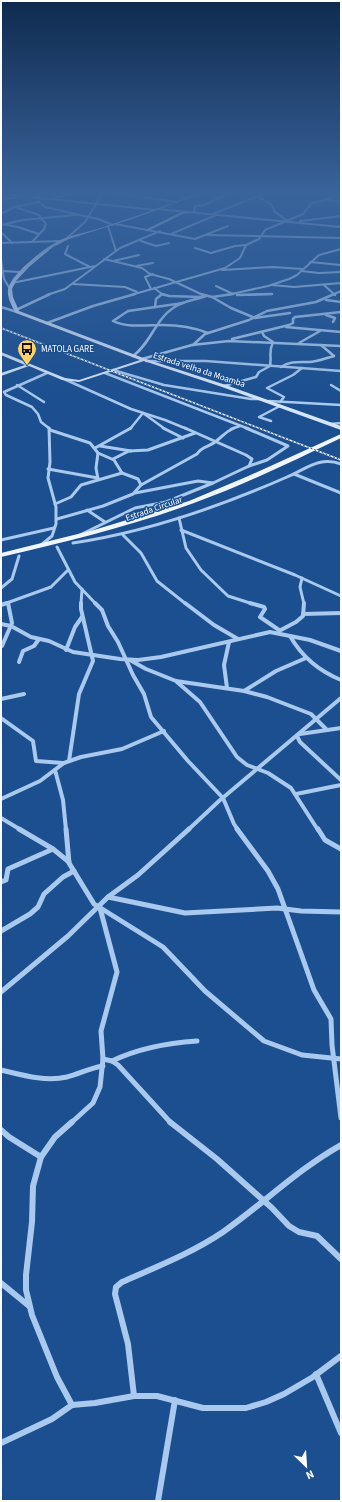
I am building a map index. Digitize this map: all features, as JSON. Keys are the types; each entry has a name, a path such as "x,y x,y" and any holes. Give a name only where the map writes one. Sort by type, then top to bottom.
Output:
{"main road":[{"path":"323,447 341,436"},
{"path":"323,447 341,441"},
{"name":"Estrada Circular","path":"1,560 139,524 208,500 323,447"},
{"name":"Estrada Circular","path":"1,556 58,544"}],"street":[{"path":"10,289 12,283 20,272 34,261"},
{"path":"79,261 92,268"},
{"path":"17,311 73,284 102,261"},
{"path":"113,261 143,269 176,282 212,297 231,308 255,318"},
{"path":"47,322 137,292 218,270 236,261"},
{"path":"212,297 234,294 294,276 310,262 341,264"},
{"path":"134,267 153,263"},
{"path":"218,270 283,266 321,273 341,272"},
{"path":"12,283 92,268"},
{"path":"17,311 10,289 3,283 1,271 20,272"},
{"path":"153,274 145,277 152,289 157,292 169,296 203,298"},
{"path":"268,285 294,287 341,283"},
{"path":"73,284 125,287 137,292"},
{"path":"324,285 335,295"},
{"path":"216,286 239,295 272,294"},
{"path":"143,291 157,292"},
{"path":"255,318 270,310 324,300 341,291"},
{"path":"155,307 156,299 162,294"},
{"path":"207,296 183,303 128,311 113,321 119,323 156,326 188,327 208,333"},
{"path":"324,300 341,302"},
{"path":"133,356 141,350 153,334 156,326 170,309 183,303"},
{"path":"1,307 47,322 142,360 206,361 341,371"},
{"path":"142,360 192,345 225,341 281,327 292,323 294,318 341,312"},
{"path":"192,345 203,335 208,333 255,318 290,313"},
{"path":"324,314 334,318 333,322"},
{"path":"281,327 341,332"},
{"path":"299,343 304,338 321,331"},
{"path":"262,332 264,336 273,342"},
{"path":"225,341 341,346"},
{"path":"224,386 256,377 259,372 266,370 270,366 271,360 269,351 273,342"},
{"path":"282,367 285,364 302,361 309,362 334,356 321,345"},
{"name":"Estrada velha da Moamba","path":"1,353 48,373 72,381 84,381 142,360 266,401 280,404 341,428"},
{"path":"1,375 28,365"},
{"path":"271,421 259,417 280,404 284,397 267,388 293,375 302,368"},
{"path":"113,370 138,379 155,383 251,400 260,399"},
{"path":"48,373 17,385 5,391 4,394 32,407 38,414 41,422 50,430 90,443 98,453 113,459 122,473"},
{"path":"74,540 105,522 135,508 166,502 213,483 249,466 263,462 288,446 105,373"},
{"path":"64,379 131,409 165,420 263,462"},
{"path":"17,385 44,402"},
{"path":"331,385 341,391"},
{"path":"280,404 341,405"},
{"path":"330,406 341,408"},
{"path":"143,413 160,427 182,438"},
{"path":"94,448 130,430 143,413"},
{"path":"330,424 341,423"},
{"path":"135,493 141,485 199,453 202,448 215,442 225,432 241,426"},
{"path":"39,547 52,536 56,519 55,504 48,478 50,430"},
{"path":"100,445 132,451 146,450 195,433"},
{"path":"113,459 132,451"},
{"path":"98,453 96,468 98,478"},
{"path":"249,466 252,460 250,457"},
{"path":"74,540 96,540 143,530 179,518 294,474 325,460 332,460 341,464"},
{"path":"48,469 98,478"},
{"path":"55,504 71,497 81,485 98,478 122,473 138,479 141,485"},
{"path":"294,474 341,493"},
{"path":"56,519 88,510 135,493 198,481 213,483"},
{"path":"88,510 105,522"},
{"path":"179,518 186,548 191,556 213,582 231,598 264,607 265,609 260,614 260,617 278,631 341,651"},
{"path":"1,540 54,528"},
{"path":"181,530 260,560 341,596"},
{"path":"123,535 141,553 157,581 214,625 238,639"},
{"path":"52,536 58,544 74,582 102,610 108,626 128,660 133,674 144,694 149,713 188,761 223,798 239,831 268,871 286,909 314,990 331,1019 333,1057 341,1118"},
{"path":"1,588 12,578 19,556"},
{"path":"1,605 51,587 68,570"},
{"path":"1,624 11,626 25,634 39,639 49,641 66,650 93,656 128,660 161,657 229,642 263,632 278,631 296,622 302,618 303,614 304,602 300,587 302,578"},
{"path":"69,760 80,694 92,664 93,656 80,609 82,589"},
{"path":"2,646 11,626 12,618 8,602"},
{"path":"303,614 341,613"},
{"path":"66,650 75,627 82,617"},
{"path":"290,636 306,658 322,671 341,680"},
{"path":"19,662 23,651 34,646 39,639"},
{"path":"227,688 224,665 229,642"},
{"path":"244,691 276,671 306,658"},
{"path":"128,660 177,682 227,688 267,697 300,709 317,718 321,725 327,730"},
{"path":"177,682 200,702 237,757 247,765 288,785 296,794 325,840 340,848"},
{"path":"1,699 24,694"},
{"path":"1,992 63,941 99,908 108,897 138,875 223,798 258,770 341,698"},
{"path":"1,718 33,741 36,761 63,763"},
{"path":"298,735 341,728"},
{"path":"1,799 30,786 69,760 122,749 164,731"},
{"path":"298,735 300,742 341,780"},
{"path":"291,742 300,742"},
{"path":"55,770 63,800 69,863"},
{"path":"296,794 341,785"},
{"path":"1,818 53,849 69,863 88,896 99,908 163,947 205,991 264,1041 302,1055 341,1059"},
{"path":"1,882 6,880 8,869 53,849"},
{"path":"1,931 30,914 38,907 44,894 63,877 74,871"},
{"path":"108,897 185,913 277,908 301,911 341,912"},
{"path":"72,1405 51,1365 29,1306 26,1292 26,1275 32,1222 33,1186 41,1157 55,1137 93,1103 100,1087 103,1066 101,1031 116,972 99,908"},
{"path":"112,1061 122,1056 176,1042 197,1041"},
{"path":"103,1058 112,1061 174,1126 217,1159 263,1200 288,1226 299,1232 317,1236 341,1259"},
{"path":"1,1070 28,1077 57,1078 68,1076 90,1068 103,1066"},
{"path":"1,1130 9,1138 26,1146 41,1157"},
{"path":"134,1396 128,1344 116,1299 116,1287 122,1282 206,1243 246,1215 318,1157 341,1145"},
{"path":"1,1282 29,1306"},
{"path":"17,1297 26,1292"},
{"path":"1,1443 52,1419 72,1405 95,1403 134,1396 157,1396 203,1408 246,1408 266,1402 284,1394 341,1356"},
{"path":"316,1374 341,1433"},
{"path":"158,1501 175,1400"}],"railway":[{"path":"1,328 341,460"}],"place":[{"name":"MATOLA GARE","path":"27,366"}]}
